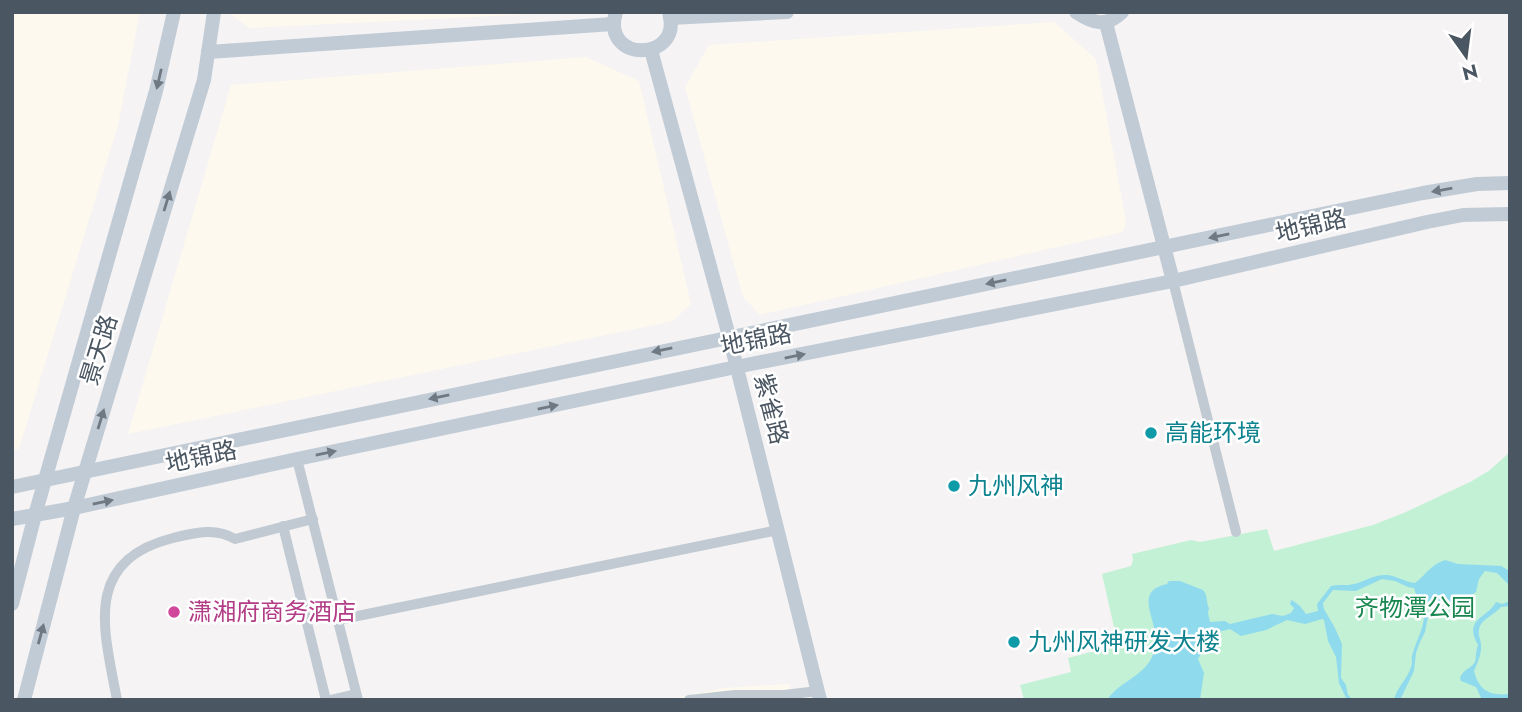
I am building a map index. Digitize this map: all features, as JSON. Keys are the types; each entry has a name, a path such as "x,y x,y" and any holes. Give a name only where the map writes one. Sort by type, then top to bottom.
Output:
{"street":[{"name":"景天路","path":"12,604 156,91 174,12"},
{"name":"景天路","path":"24,700 74,508 204,80 214,12"},
{"path":"208,52 615,18 615,32 626,46 634,50 651,50 667,37 670,15 787,12"},
{"path":"1076,12 1090,22 1106,23 1122,12"},
{"path":"1106,23 1236,532"},
{"name":"紫雀路","path":"651,50 729,336 819,696"},
{"name":"地锦路","path":"12,487 1423,193 1477,184 1510,183"},
{"name":"地锦路","path":"12,519 736,367 1173,281 1427,222 1463,215 1510,214"},
{"path":"283,526 328,700 357,697 297,459"},
{"path":"117,700 104,635 103,614 107,591 115,574 127,560 156,542 184,535 211,531 227,534 235,539 313,519"},
{"path":"338,620 778,530"},
{"path":"689,700 704,697 819,696"}],"shaded area":[{"path":"12,12 140,12 118,125 19,449 12,450"},
{"path":"231,12 574,12 249,28"},
{"path":"1054,22 1096,59 1126,222 1123,232 760,315 743,297 685,87 709,45"},
{"path":"586,57 639,81 691,304 673,321 128,434 231,85"},
{"path":"789,684 794,700 665,700 724,688"}],"green space":[{"name":"齐物潭公园","path":"1510,452 1510,700 1024,700 1020,685 1071,672 1068,658 1118,645 1102,574 1131,566 1132,554 1191,540 1200,542 1267,529 1274,551 1373,525 1472,481 1490,470"}],"water":[{"path":"1445,560 1458,564 1501,566 1510,571 1510,586 1497,573 1485,571 1479,579 1476,592 1468,598 1455,602 1426,604 1428,617 1425,632 1416,653 1414,671 1400,700 1394,700 1411,667 1424,614 1414,588 1382,579 1356,591 1333,590 1323,603 1342,644 1341,678 1353,700 1347,700 1339,683 1336,657 1322,619 1305,624 1287,620 1266,630 1241,636 1230,629 1210,634 1198,659 1204,673 1200,700 1107,700 1141,671 1152,657 1156,638 1149,609 1150,594 1169,581 1180,581 1203,590 1210,622 1225,621 1230,624 1272,614 1283,616 1291,613 1294,608 1290,604 1292,600 1306,614 1318,611 1317,604 1331,586 1354,584 1382,575 1415,583"},
{"path":"1510,601 1510,606 1501,607 1480,626 1481,651 1474,671 1482,688 1491,693 1510,694 1510,700 1482,700 1476,687 1461,681 1460,678 1475,662 1478,645 1473,629 1496,602 1502,604"}],"place":[{"name":"高能环境","path":"1151,433"},
{"name":"九州风神","path":"954,486"},
{"name":"潇湘府商务酒店","path":"174,612"},
{"name":"九州风神研发大楼","path":"1014,642"}]}
